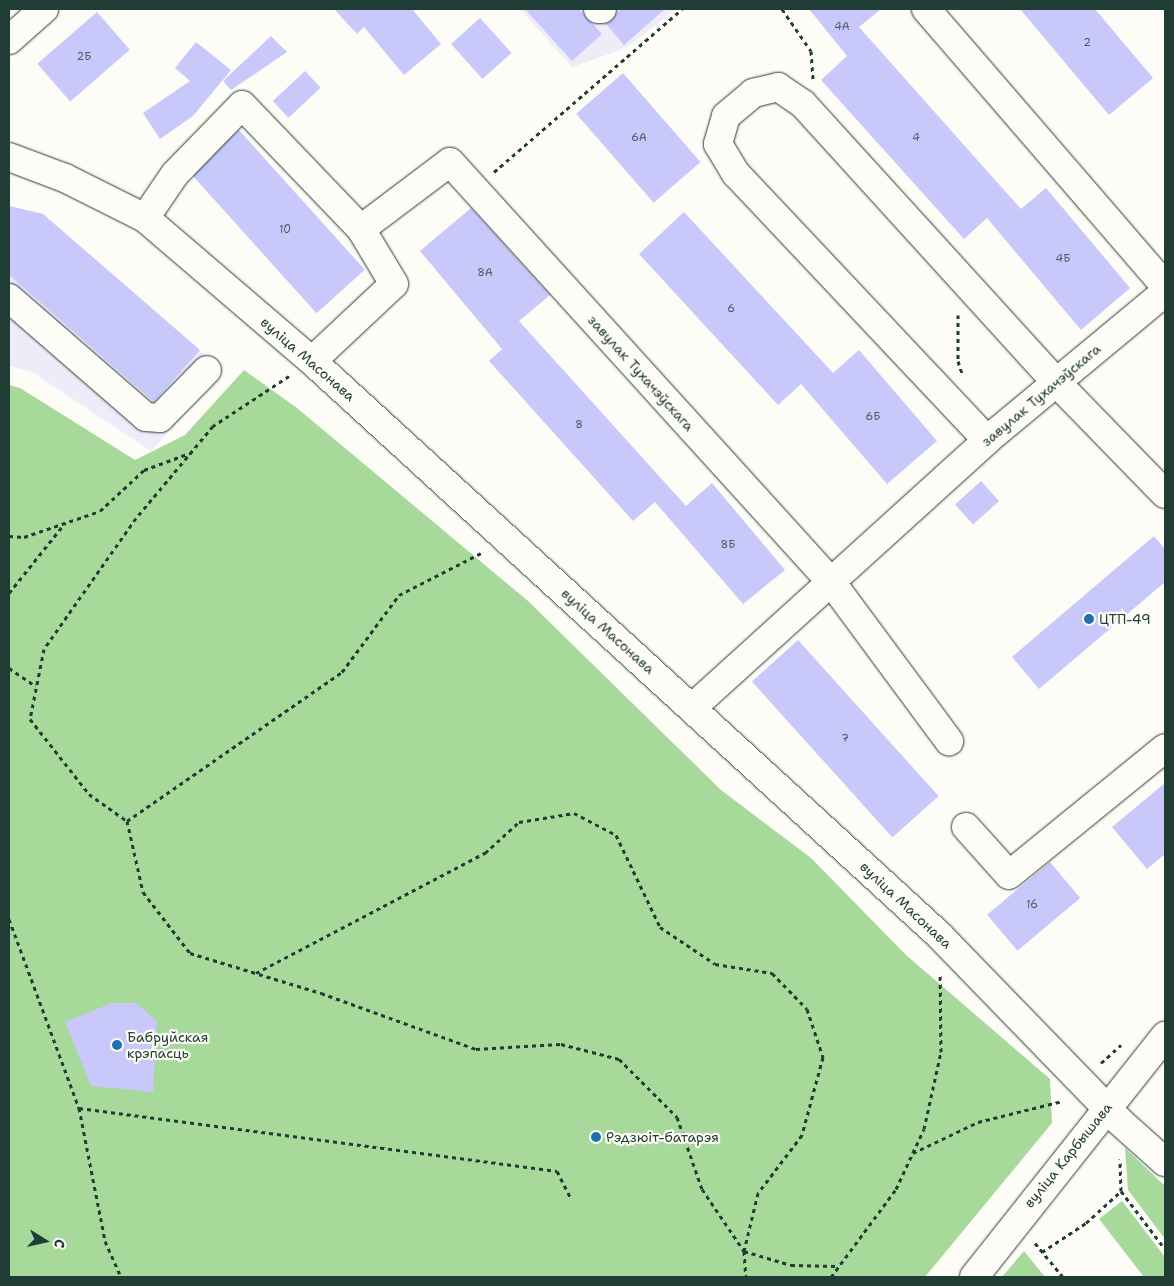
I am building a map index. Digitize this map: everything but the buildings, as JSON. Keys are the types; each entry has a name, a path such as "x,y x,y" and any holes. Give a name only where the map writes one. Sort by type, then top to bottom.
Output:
{"street":[{"path":"9,40 44,9"},
{"path":"926,9 1165,286"},
{"path":"987,440 736,174 718,144 726,116 754,92 778,87 803,104 1056,382 1161,483"},
{"path":"145,218 175,174 242,105 361,229 394,284 312,361"},
{"name":"вуліца Масонава","path":"9,156 65,178 145,218 312,361 939,935 1113,1112 1165,1162"},
{"name":"завулак Тухачэўскага","path":"361,229 450,162 832,583"},
{"name":"завулак Тухачэўскага","path":"693,708 987,440 1165,292"},
{"path":"9,298 146,417 160,418 207,370"},
{"path":"832,583 949,741"},
{"path":"966,827 1009,875 1165,748"},
{"name":"вуліца Карбышава","path":"974,1277 1113,1112 1165,1036"}],"path":[{"path":"474,189 682,9"},
{"path":"312,361 213,426 136,518 44,649 30,718 89,794 127,821 144,892 190,953 256,973 476,1049 561,1044 619,1059 677,1117 702,1189 744,1251 792,1266 837,1266"},
{"path":"9,536 24,537 100,511 144,470 190,453"},
{"path":"9,593 66,522"},
{"path":"127,821 342,672 399,595 508,539"},
{"path":"9,668 36,686"},
{"path":"256,973 485,854 519,822 574,813 616,835 660,927 715,964 772,973 807,1009 823,1057 802,1135 758,1193 744,1251 746,1277"},
{"path":"9,919 79,1108 105,1241 121,1277"},
{"path":"831,1277 837,1266 896,1189 924,1129 941,1052 939,935"},
{"path":"913,1152 978,1122 1065,1100"},
{"path":"79,1108 557,1171 570,1197"},
{"path":"1113,1112 1120,1191 1165,1249"},
{"path":"1042,1252 1086,1223 1120,1191"},
{"path":"1031,1238 1063,1277"}],"shaded area":[{"path":"520,9 676,9 626,48 572,67"},
{"path":"9,206 43,214 222,371 151,451 32,372 9,366"}],"green space":[{"path":"244,370 297,408 528,601 721,790 811,858 906,955 1050,1079 1052,1123 925,1277 9,1277 9,385 20,388 135,460 185,435"},
{"path":"1125,1148 1165,1186 1165,1239 1128,1190"},
{"path":"1122,1201 1165,1257 1165,1277 1144,1277 1099,1219"},
{"path":"1024,1251 1045,1277 1002,1277"}],"place":[{"name":"ЦТП-49","path":"1089,619"},
{"name":"Бабруйская крэпасць","path":"117,1045"},
{"name":"Рэдзюіт-батарэя","path":"596,1137"}]}
